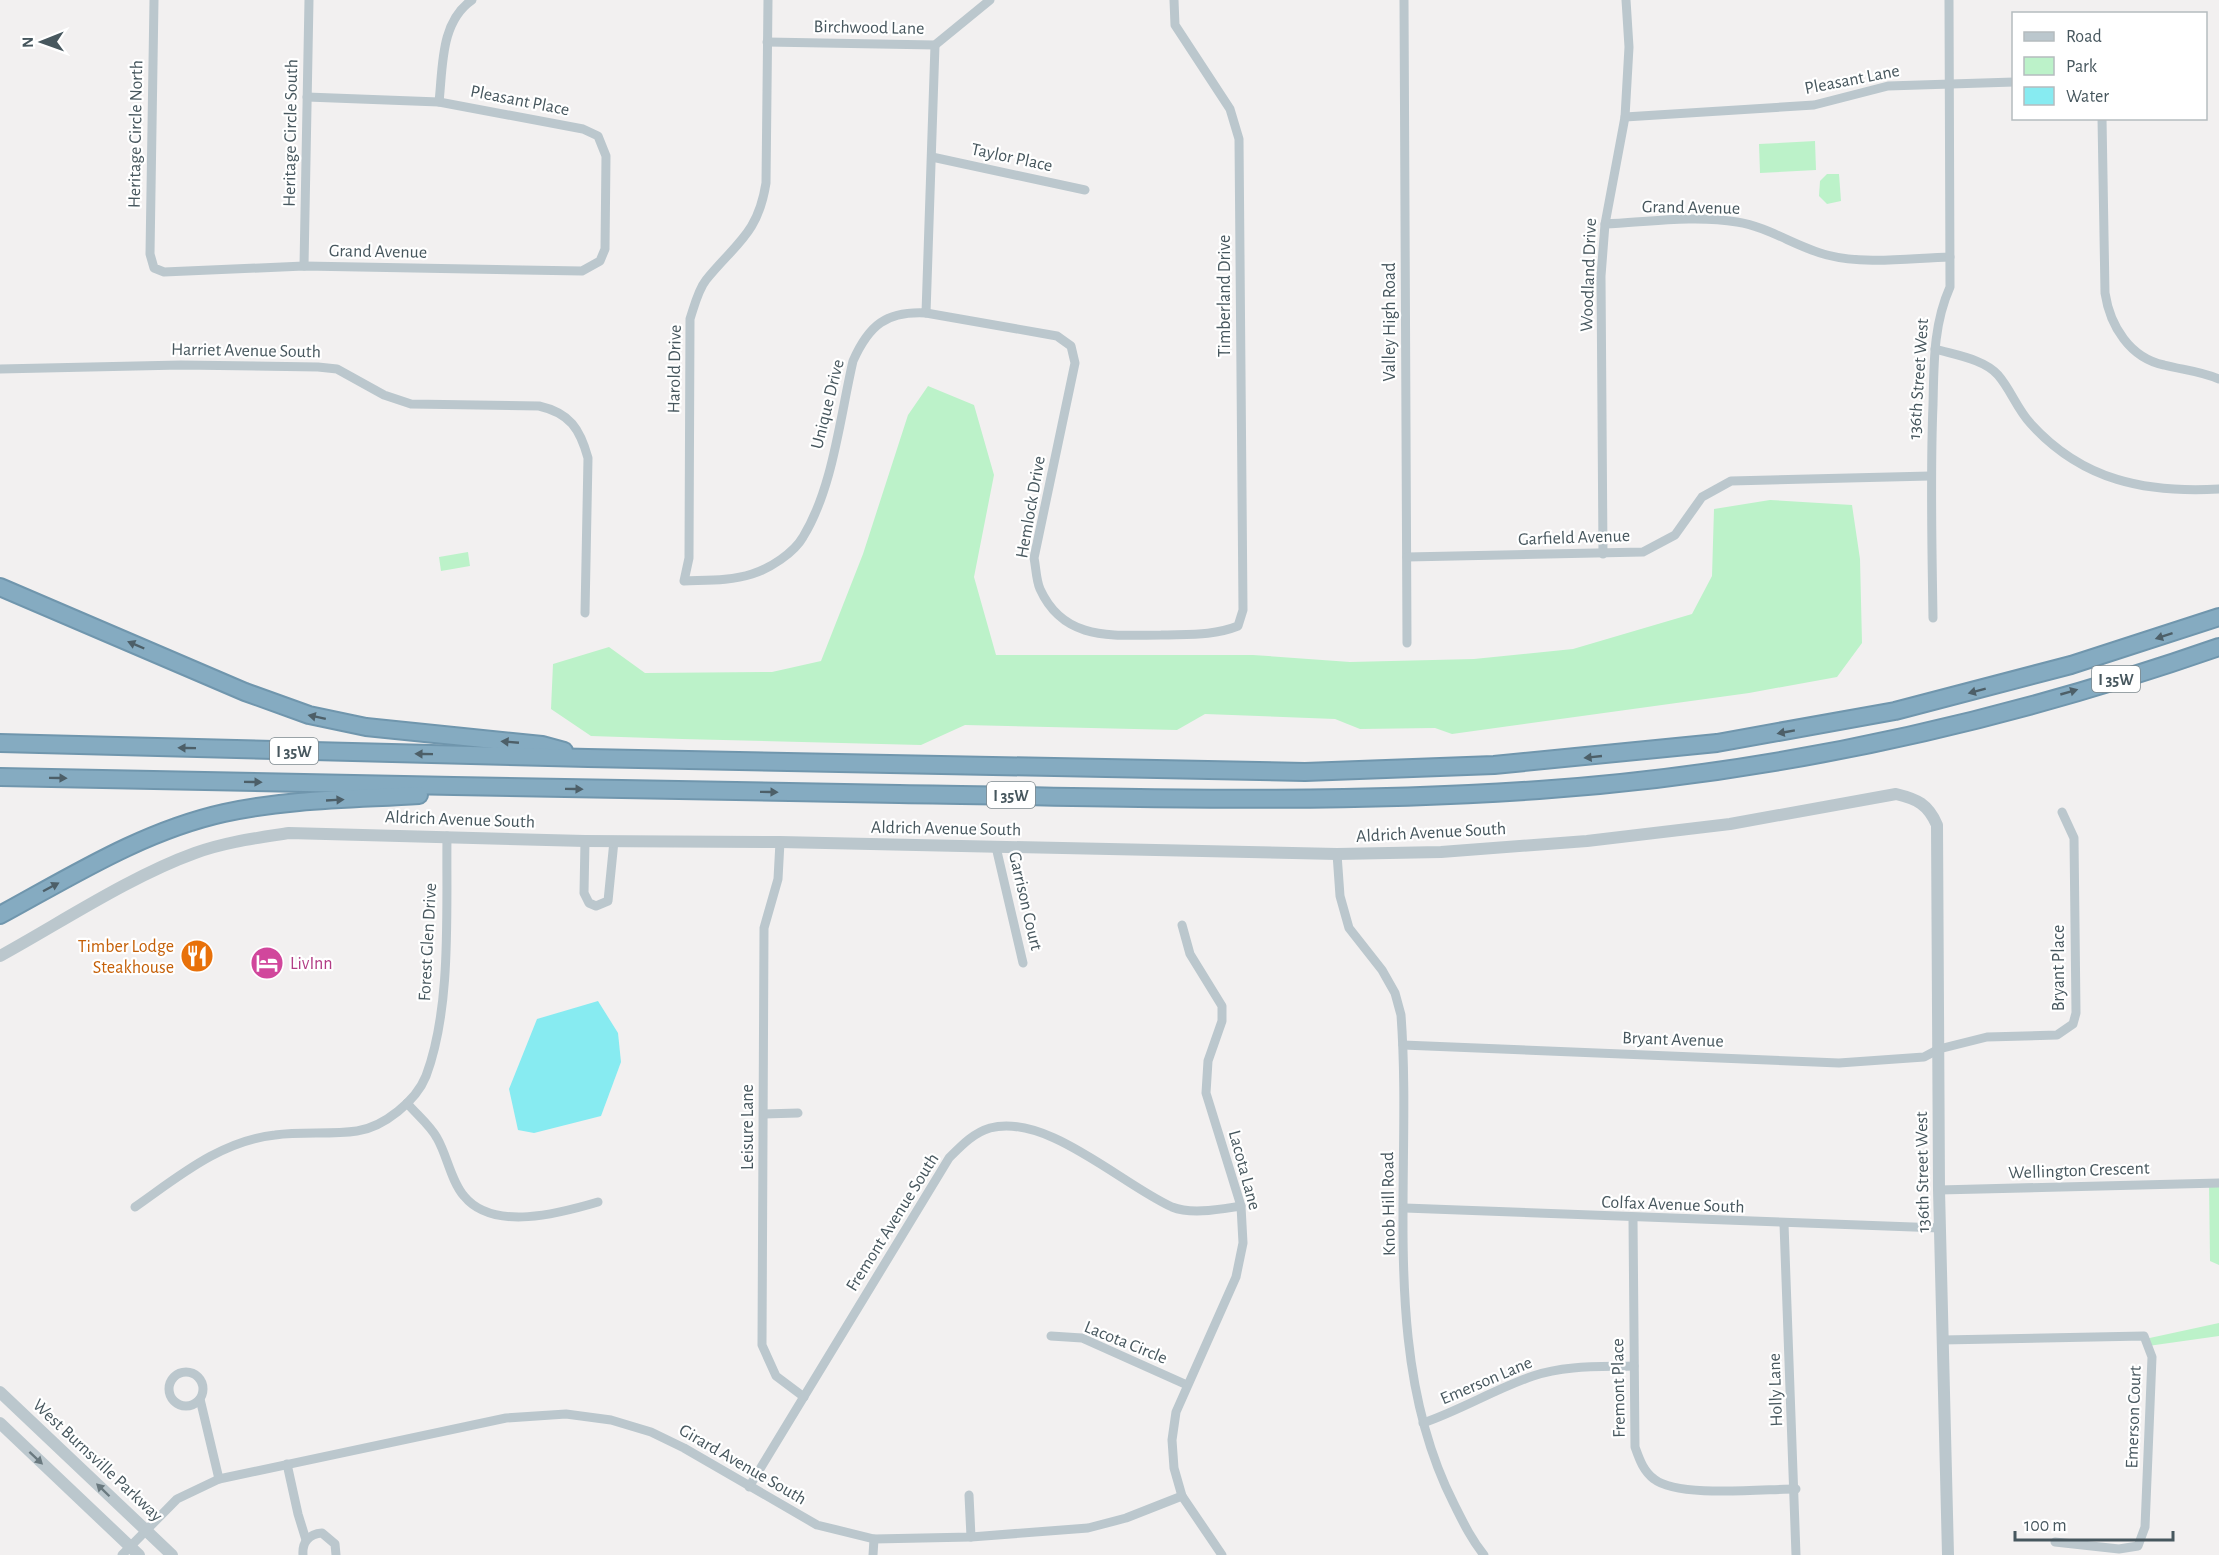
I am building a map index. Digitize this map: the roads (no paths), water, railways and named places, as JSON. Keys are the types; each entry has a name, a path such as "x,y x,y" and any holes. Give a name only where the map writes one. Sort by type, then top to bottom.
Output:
{"highway":[{"path":"0,587 245,692 309,716 366,727 542,745 588,758"},
{"name":"I 35W","path":"0,743 588,758 1305,772 1532,763 1717,743 1895,711 2071,665 2219,617"},
{"name":"I 35W","path":"0,777 1328,800 1574,788 1717,771 1892,739 1990,716 2219,647"},
{"path":"0,915 129,845 168,829 224,813 299,802 548,788"}],"street":[{"name":"Heritage Circle North","path":"154,0 150,254 154,268"},
{"name":"Heritage Circle South","path":"304,267 309,0"},
{"path":"439,102 446,36 462,7 472,0"},
{"name":"Harold Drive","path":"684,581 689,558 690,319 704,282 746,238 763,206 766,183 768,0"},
{"name":"Birchwood Lane","path":"767,42 935,45 990,0"},
{"name":"Timberland Drive","path":"1174,0 1175,25 1230,109 1239,139 1243,610"},
{"name":"Valley High Road","path":"1404,0 1407,643"},
{"name":"Woodland Drive","path":"1603,554 1601,276 1605,224 1625,117 1629,47 1626,0"},
{"name":"136th Street West","path":"1933,618 1930,476 1935,349 1939,318 1950,287 1949,0"},
{"path":"926,313 935,45"},
{"name":"Pleasant Lane","path":"1625,117 1814,105 1888,86 1949,82 2012,82"},
{"name":"Pleasant Place","path":"307,97 439,102 584,129 598,136 606,156 605,249 600,261"},
{"path":"2102,120 2105,293 2111,319 2125,341 2144,357 2163,365 2199,370 2219,379"},
{"name":"Taylor Place","path":"932,156 1085,190"},
{"name":"Grand Avenue","path":"1605,224 1722,220 1755,226 1797,246 1837,257 1854,259 1950,257"},
{"name":"Grand Avenue","path":"154,268 164,272 304,267 582,271 600,261"},
{"name":"Hemlock Drive","path":"926,313 1057,336 1071,346 1075,363 1034,558 1040,589 1057,614 1077,628 1099,636 1219,634 1238,626 1243,610"},
{"name":"Unique Drive","path":"684,581 725,580 753,574 780,560 802,539 821,501 853,361 861,343 871,330 895,314 926,313"},
{"path":"1935,349 1990,367 1999,375 2015,405 2031,424 2054,446 2089,468 2144,487 2178,491 2219,489"},
{"name":"Harriet Avenue South","path":"0,369 318,366 337,369 384,395 411,404 539,406 555,410 581,434 588,458 585,614"},
{"name":"Garfield Avenue","path":"1407,557 1643,552 1675,534 1702,497 1731,481 1930,476"},
{"name":"Aldrich Avenue South","path":"0,956 150,873 194,854 241,840 289,833 585,841 780,842 1337,854 1441,852 1587,841 1730,824 1896,794 1915,798"},
{"name":"136th Street West","path":"1915,798 1930,809 1937,825 1939,1190 1948,1555"},
{"name":"Bryant Place","path":"1939,1049 1987,1037 2057,1035 2073,1024 2076,1013 2074,838 2062,812"},
{"name":"Forest Glen Drive","path":"135,1207 202,1160 231,1146 274,1135 359,1131 384,1120 407,1103 425,1078 436,1037 444,980 447,836"},
{"path":"585,841 584,892 589,903 596,906 608,901 611,892 614,841"},
{"name":"Leisure Lane","path":"780,842 778,879 764,928 762,1346 776,1376 804,1397"},
{"name":"Garrison Court","path":"996,847 1023,963"},
{"name":"Knob Hill Road","path":"1337,854 1344,914 1357,941 1382,970 1395,993 1401,1015 1406,1336 1423,1423 1444,1485 1474,1542 1484,1555"},
{"name":"Lacota Lane","path":"1182,925 1190,954 1222,1006 1222,1021 1208,1061 1206,1093 1241,1206 1243,1243 1236,1277 1176,1412 1172,1440 1174,1468 1182,1496 1222,1555"},
{"name":"Bryant Avenue","path":"1403,1045 1839,1063 1924,1057 1939,1049"},
{"path":"407,1103 436,1136 463,1196 482,1212 504,1216 556,1214 598,1202"},
{"path":"764,1114 798,1113"},
{"name":"Fremont Avenue South","path":"749,1487 950,1158 967,1140 990,1128 1017,1125 1042,1131 1174,1208 1209,1210 1241,1206"},
{"name":"Wellington Crescent","path":"1939,1190 2219,1183"},
{"name":"Colfax Avenue South","path":"1405,1208 1633,1219 1940,1228"},
{"name":"Fremont Place","path":"1633,1219 1635,1447 1641,1464 1654,1479 1683,1490 1796,1489"},
{"name":"Holly Lane","path":"1785,1224 1796,1489 1796,1555"},
{"name":"Lacota Circle","path":"1051,1336 1083,1338 1187,1385"},
{"name":"Emerson Court","path":"1942,1340 2144,1336 2152,1357 2145,1527 2138,1546 2119,1549 2055,1542"},
{"name":"Emerson Lane","path":"1423,1423 1454,1413 1502,1387 1536,1375 1576,1368 1634,1366"},
{"name":"West Burnsville Parkway","path":"0,1392 172,1555"},
{"path":"200,1399 219,1479"},
{"name":"Girard Avenue South","path":"130,1552 146,1530 177,1499 219,1479 506,1418 566,1414 611,1420 651,1432 684,1448 816,1526 874,1539 971,1537 1088,1528 1126,1518 1182,1496"},
{"path":"0,1423 130,1552"},
{"path":"287,1464 306,1540 303,1555"},
{"path":"969,1495 971,1537"},
{"path":"306,1540 316,1534 328,1535 335,1544 336,1555"},
{"path":"873,1555 874,1539"}],"water":[{"path":"598,1001 618,1033 621,1062 601,1116 534,1133 518,1130 509,1089 537,1019"}],"place":[{"name":"Timber Lodge Steakhouse","path":"197,956"},
{"name":"LivInn","path":"267,963"}]}
